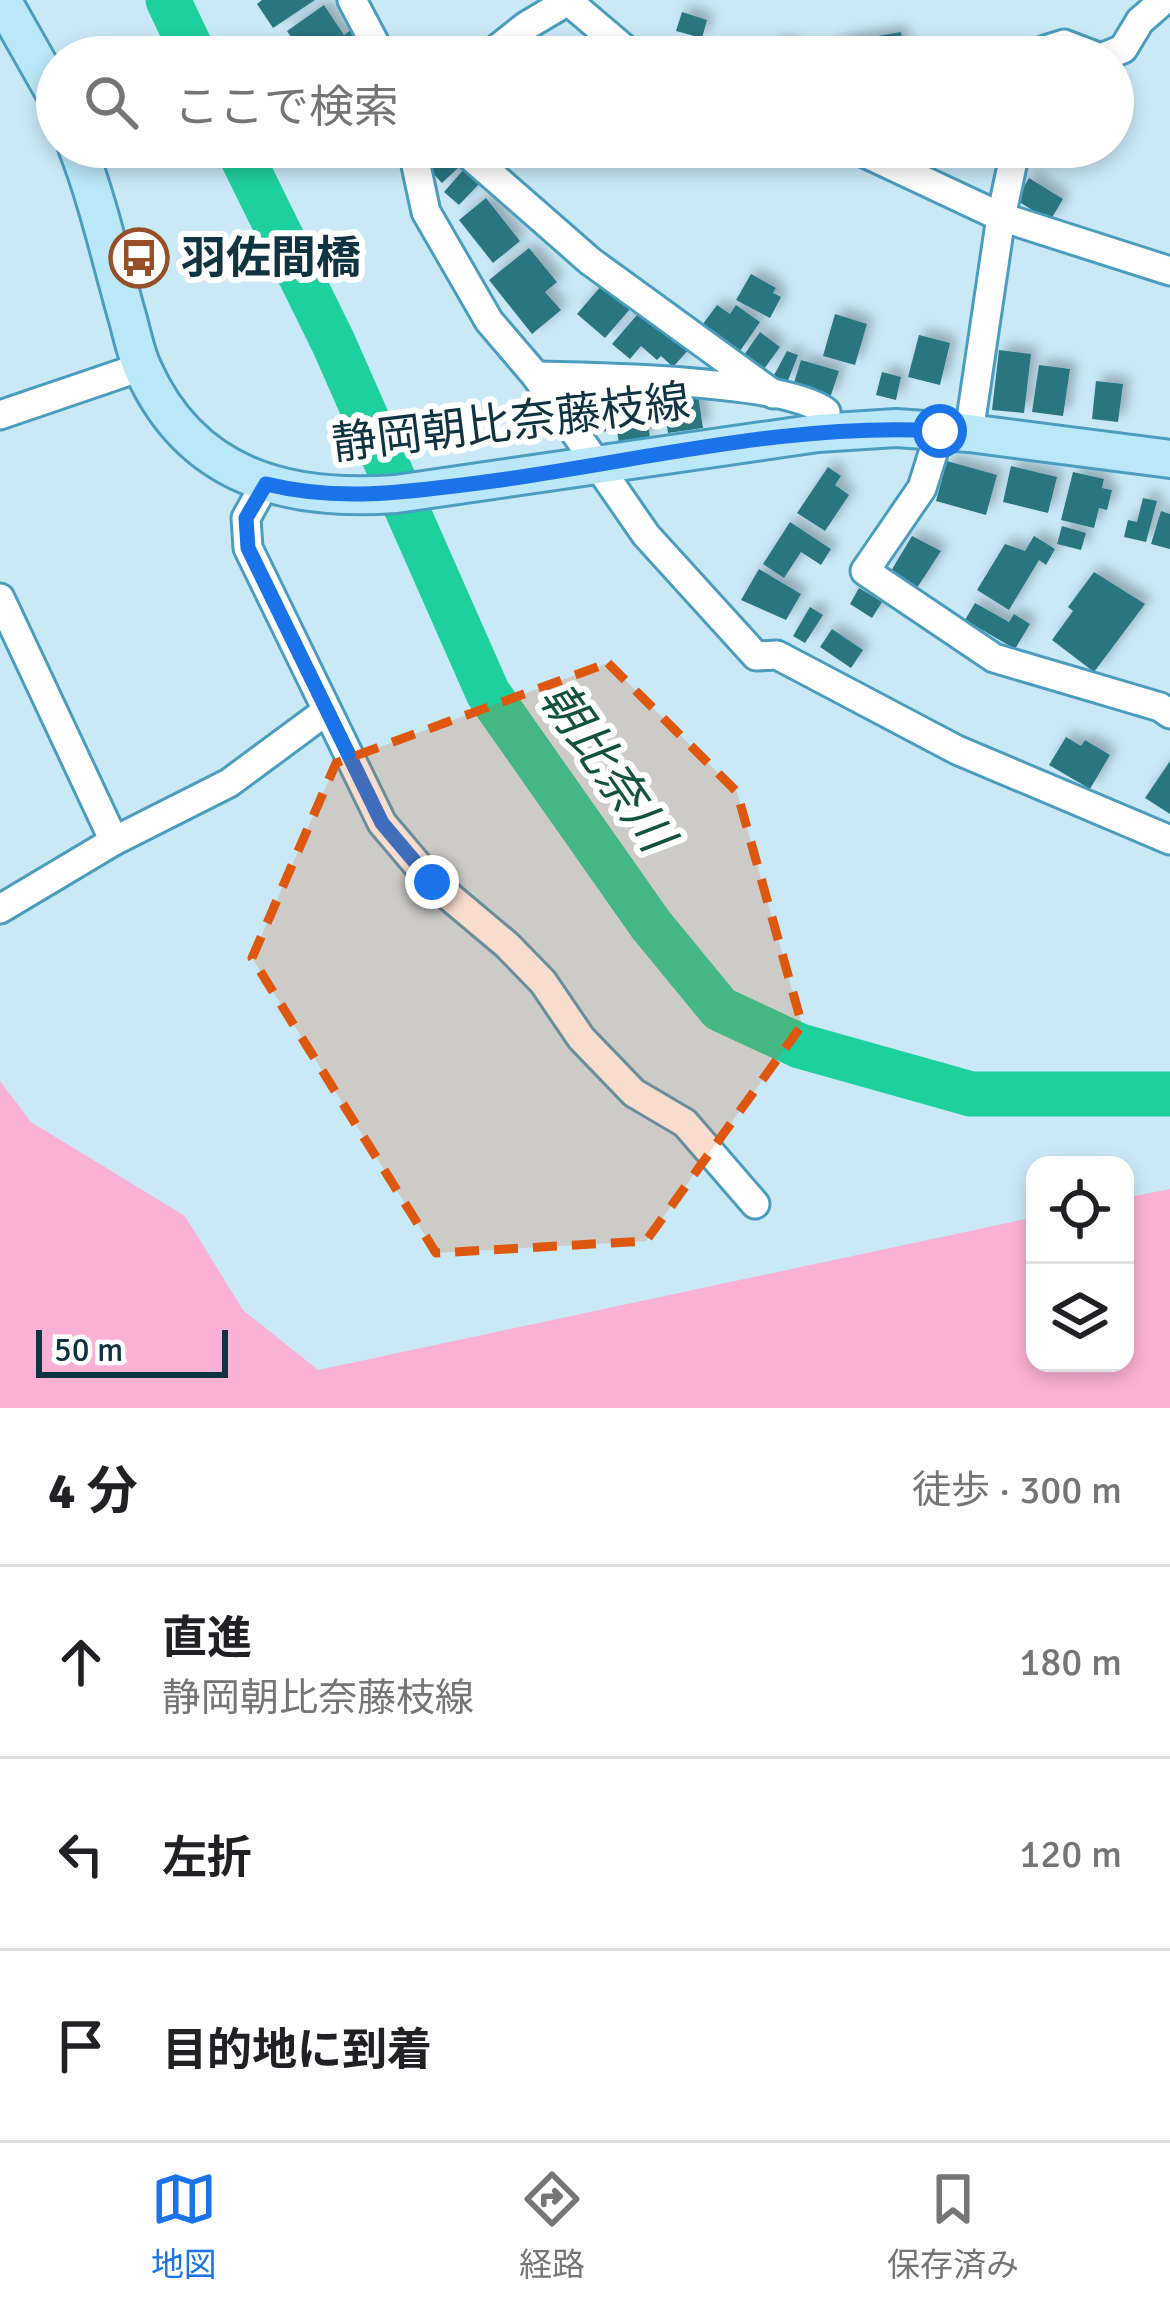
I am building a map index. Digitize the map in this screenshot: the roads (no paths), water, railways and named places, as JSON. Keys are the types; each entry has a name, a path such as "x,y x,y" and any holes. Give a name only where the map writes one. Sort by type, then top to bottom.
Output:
{"main road":[{"path":"2,0 36,60"},
{"name":"静岡朝比奈藤枝線","path":"82,168 142,367 164,406 192,440 226,467 283,488 357,497 396,494 818,433 896,428 1170,459"}],"street":[{"path":"352,0 371,36"},
{"path":"1131,36 1164,0"},
{"path":"513,36 568,1 609,36"},
{"path":"417,168 426,212 489,321 536,376 646,535 756,656 777,655 957,750 1170,840"},
{"path":"484,168 590,261 773,394"},
{"path":"897,168 1001,217 1170,271"},
{"path":"1012,168 955,432 865,571 994,658 1160,707 1170,714"},
{"path":"0,415 142,367"},
{"path":"536,376 644,378 773,394 816,404 826,412 818,433"},
{"path":"283,488 246,518 248,548 382,823 432,882 507,945 542,982 581,1039 634,1093 685,1123 754,1204"},
{"path":"0,598 114,841"},
{"path":"0,909 114,841 229,783 325,712"}],"waterway":[{"name":"朝比奈川","path":"168,0 185,36"},
{"name":"朝比奈川","path":"247,168 333,342 488,693 651,925 720,1009 800,1046 971,1094 1170,1094"}],"place":[{"name":"羽佐間橋","path":"139,258"}]}
